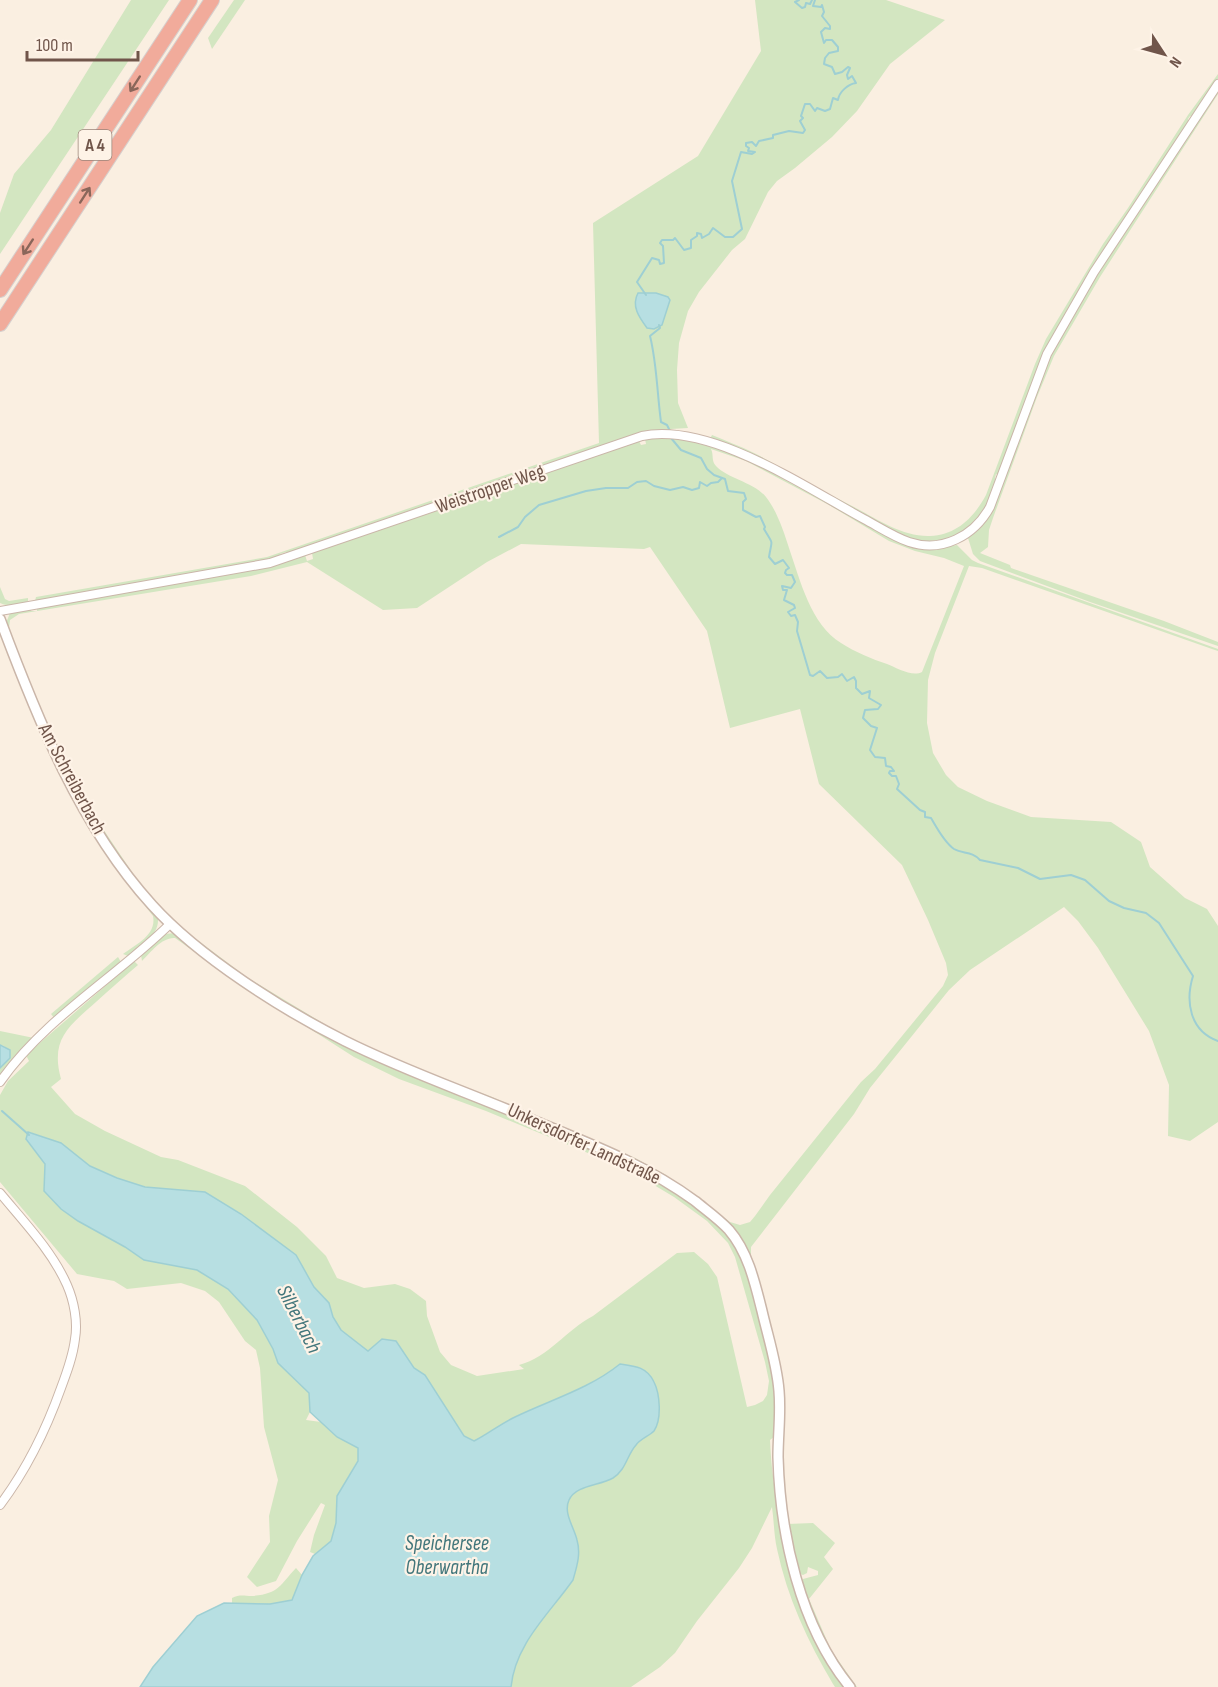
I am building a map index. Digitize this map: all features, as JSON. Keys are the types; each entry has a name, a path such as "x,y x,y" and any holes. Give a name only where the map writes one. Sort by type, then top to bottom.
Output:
{"highway":[{"name":"A 4","path":"0,290 190,0"},
{"name":"A 4","path":"0,324 212,0"}],"street":[{"name":"Weistropper Weg","path":"0,611 270,563 642,436 659,433 704,441 743,454 909,542 941,545 962,538 979,524 990,507 1043,364 1053,343 1094,272 1218,84"},
{"name":"Am Schreiberbach","path":"0,619 38,714 70,782 126,874 171,924"},
{"path":"0,1082 9,1068 36,1040 171,924"},
{"name":"Unkersdorfer Landstraße","path":"171,924 245,982 344,1041 405,1069 490,1101 633,1162 680,1190 730,1231 743,1253 754,1281 778,1378 780,1498 792,1563 826,1652 850,1687"},
{"path":"0,1193 46,1249 62,1274 72,1296 76,1325 76,1339 71,1358 41,1439 20,1478 0,1505"}],"green space":[{"path":"131,0 169,0 0,254 0,213 14,174 51,130"},
{"path":"234,0 245,0 212,49 208,38"},
{"path":"755,0 886,0 945,20 890,64 857,111 832,137 777,181 768,192 745,239 732,250 699,292 688,311 679,343 678,403 688,428 671,429 672,436 703,443 746,459 909,546 930,549 957,545 978,563 1218,649 1218,651 982,568 969,566 935,653 928,680 927,723 933,753 946,775 958,787 987,801 1031,817 1111,822 1141,842 1150,867 1185,898 1207,909 1218,926 1218,1122 1190,1141 1168,1136 1169,1085 1149,1031 1098,948 1078,921 1064,907 970,970 949,990 870,1088 854,1114 751,1247 751,1257 759,1280 784,1384 784,1446 781,1442 782,1390 775,1354 771,1360 777,1402 775,1436 770,1440 774,1485 784,1535 795,1581 811,1625 846,1687 835,1687 799,1619 781,1567 772,1507 752,1548 739,1568 675,1653 660,1667 631,1687 511,1687 514,1671 526,1643 573,1580 579,1550 567,1510 569,1500 577,1491 607,1481 617,1475 624,1467 635,1445 654,1431 657,1426 659,1400 654,1382 648,1373 636,1367 620,1364 569,1394 515,1417 474,1441 464,1436 425,1376 414,1368 396,1341 382,1339 368,1351 341,1330 333,1317 329,1303 314,1287 296,1255 241,1214 205,1192 145,1187 117,1178 90,1166 61,1143 29,1132 26,1140 45,1164 44,1191 61,1209 144,1260 197,1270 228,1289 257,1320 278,1363 309,1393 310,1412 306,1420 321,1422 337,1437 358,1447 358,1460 337,1496 336,1523 331,1541 315,1554 310,1552 325,1505 321,1503 276,1581 257,1587 247,1577 270,1542 269,1516 278,1480 264,1427 260,1368 256,1350 245,1341 219,1302 205,1291 181,1283 127,1289 114,1281 77,1274 0,1182 0,1095 8,1081 29,1061 26,1055 134,961 138,965 64,1034 58,1053 61,1079 51,1087 75,1114 105,1131 161,1157 178,1160 245,1186 297,1227 326,1256 337,1278 364,1288 395,1284 410,1289 426,1301 427,1316 440,1352 451,1365 477,1376 524,1369 519,1365 548,1350 574,1328 677,1253 694,1252 708,1264 717,1277 747,1407 755,1405 763,1401 767,1395 769,1381 735,1257 728,1243 707,1221 674,1197 629,1170 486,1111 399,1079 354,1057 243,986 175,938 161,942 142,961 141,955 157,940 166,934 177,934 237,980 265,998 322,1032 362,1052 402,1071 595,1148 657,1178 660,1175 616,1151 491,1099 406,1067 345,1038 247,980 175,925 129,872 92,815 65,768 45,720 66,767 93,814 140,884 176,924 248,978 346,1037 406,1065 492,1097 635,1158 666,1175 730,1222 740,1225 750,1222 755,1216 861,1082 875,1069 943,986 948,975 946,963 902,865 819,784 800,709 730,728 707,631 650,547 644,549 521,544 487,562 417,608 383,610 307,562 251,576 19,614 10,620 9,628 39,706 9,636 6,623 10,613 30,608 31,611 37,611 37,607 108,593 243,572 305,555 307,561 313,559 312,553 598,454 639,441 641,445 646,444 645,439 658,436 656,431 641,432 288,554 286,552 280,554 281,557 35,601 36,597 267,557 599,443 593,223 698,156 761,51","holes":["711,449 746,461 829,505 889,541 964,566 922,672 909,673 870,658 846,646 831,635 822,625 808,601 777,515 770,503 761,492 716,466"]},
{"path":"1218,74 1218,79 1192,117 1190,116 1189,122 1141,192 1136,204 1051,342 999,475 996,474 997,481 988,503 981,515 966,530 937,540 906,538 750,454 710,439 712,435 749,450 881,522 910,534 940,535 964,523 976,511 986,495 1046,339 1103,244 1188,115"},
{"path":"1218,89 1218,94 1100,277 1054,356 993,518 989,530 988,547 980,553 1010,565 1011,568 1218,642 1218,646 980,561 973,554 968,538 980,526 1045,364 1095,275"},
{"path":"0,587 5,599 9,601 28,598 28,601 14,605 0,603"},
{"path":"0,626 53,756 158,919 152,936 128,956 123,954 139,943 152,929 153,916 100,842 58,770 0,632"},
{"path":"118,957 121,962 55,1019 51,1014"},
{"path":"0,1031 34,1038 0,1076 0,1068 10,1058 4,1046 0,1045"},
{"path":"813,1523 835,1543 824,1557 833,1569 809,1599 831,1650 857,1687 853,1687 844,1675 830,1650 801,1582 803,1579 818,1575 818,1571 808,1567 807,1573 803,1575 798,1573 787,1524"},
{"path":"296,1568 302,1575 292,1600 270,1604 232,1603 232,1598 237,1596 261,1595 274,1591"}],"water":[{"path":"638,293 656,293 668,297 670,300 662,325 654,329 647,328 636,307"},
{"path":"0,1045 10,1050 10,1058 0,1068"},
{"name":"Speichersee Oberwartha","path":"28,1132 61,1143 90,1166 117,1178 145,1187 205,1192 241,1214 296,1255 314,1287 329,1303 333,1317 341,1330 368,1351 382,1339 396,1341 414,1368 425,1375 464,1436 474,1441 515,1417 595,1380 620,1364 636,1367 648,1373 654,1382 659,1400 657,1426 636,1445 617,1475 607,1481 577,1491 569,1500 568,1515 579,1550 573,1580 526,1643 514,1671 511,1687 140,1687 153,1667 197,1616 224,1603 270,1604 292,1600 313,1556 331,1541 336,1523 337,1496 358,1461 358,1448 337,1437 310,1412 309,1393 278,1363 257,1320 228,1289 197,1270 144,1260 61,1209 44,1191 45,1164 26,1139"}],"waterway":[{"path":"799,0 795,2 802,8 806,3 810,4 812,0"},
{"path":"646,295 637,282 652,258 659,260 660,264 664,263 663,246 660,243 662,240 675,238 684,250 691,248 691,240 697,236 697,233 701,234 702,238 713,228 725,237 733,237 742,229 732,181 741,152 752,154 755,152 748,151 746,143 752,142 756,146 759,141 773,138 773,135 789,131 803,133 805,130 800,121 803,118 801,116 805,104 810,104 815,111 817,108 825,111 830,109 833,98 838,100 844,89 856,83 852,76 848,79 850,68 835,74 832,67 824,64 829,53 838,51 838,47 832,40 826,40 824,43 821,32 825,28 830,29 830,26 822,16 824,12 822,5 821,7 813,6 815,0"},
{"path":"659,325 660,328 650,336 656,368 661,422 669,429"},
{"path":"671,438 681,450 701,458 707,469 714,475 725,479 728,491 744,493 746,499 743,502 743,510 756,517 760,516 771,542 769,557 775,564 783,560 789,568 785,573 792,575 795,582 791,588 782,586 783,590 787,590 784,600 794,605 795,608 788,612 791,616 795,615 798,622 797,631 810,675 813,676 820,671 827,678 838,677 842,674 847,681 854,677 856,688 862,694 870,691 869,698 881,705 878,709 865,710 863,718 871,726 877,728 870,750 875,757 885,758 886,766 891,767 894,771 889,773 896,776 899,784 897,789 925,812 925,817 931,818 944,839 957,851 974,855 980,860 1018,868 1040,879 1071,875 1085,880 1109,901 1124,908 1146,913 1159,923 1193,976 1190,1005 1196,1023 1201,1030 1218,1041"},
{"path":"499,537 518,527 525,517 539,505 586,491 628,488 637,482 646,481 654,486 670,490 683,487 692,490 699,488 700,482 707,486 722,478"},
{"name":"Silberbach","path":"2,1111 29,1135"}]}
